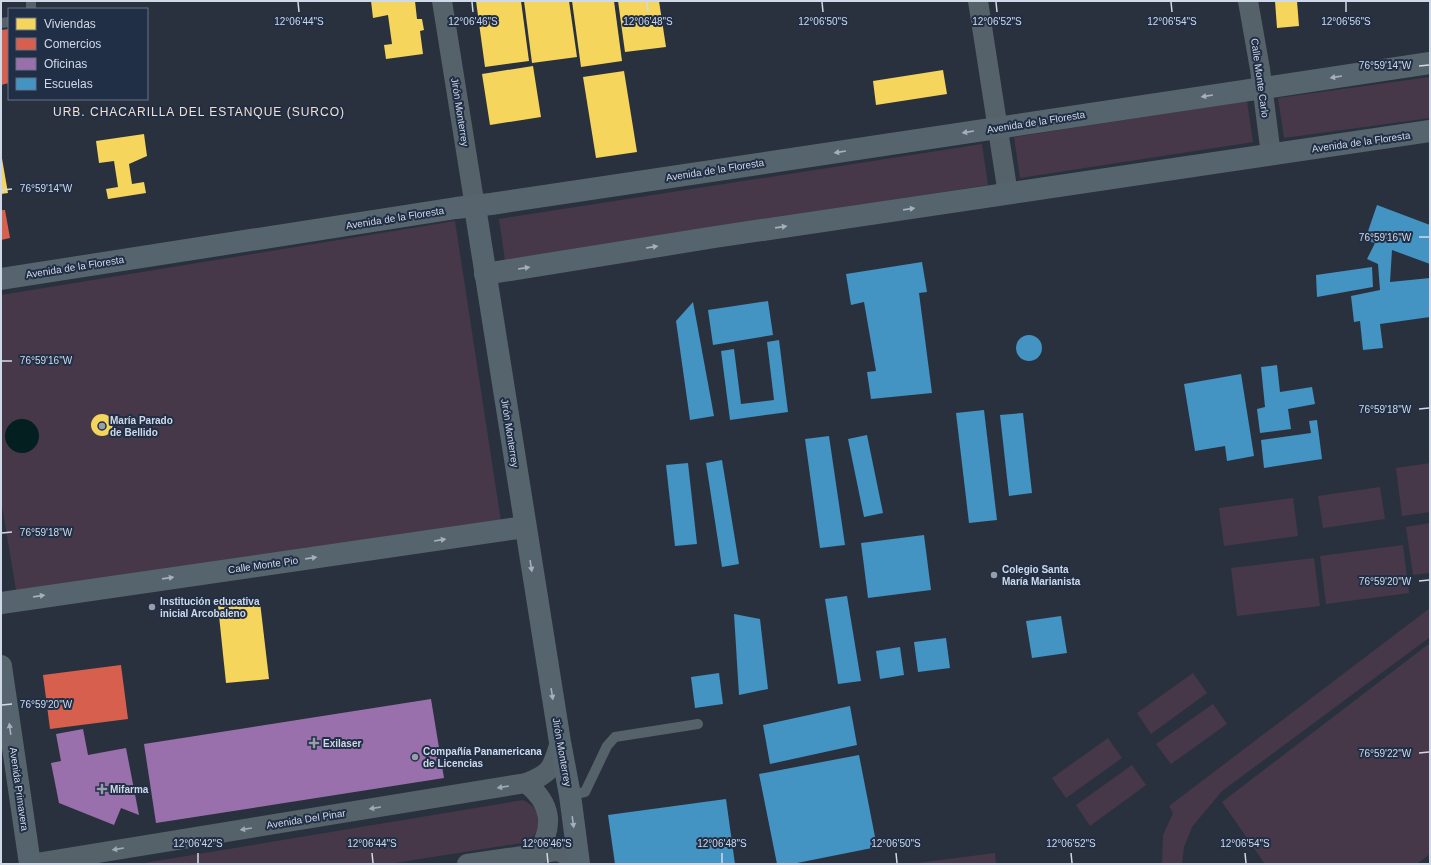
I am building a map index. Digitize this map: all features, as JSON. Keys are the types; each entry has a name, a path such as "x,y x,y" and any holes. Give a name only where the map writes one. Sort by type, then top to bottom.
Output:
{"street":[{"name":"Jirón Monterrey","path":"442,1 525,527 570,795 578,864"},
{"path":"978,1 1008,194"},
{"name":"Calle Monte Carlo","path":"1248,1 1271,155"},
{"name":"Avenida de la Floresta","path":"1,279 456,208 475,207 1430,63"},
{"name":"Avenida de la Floresta","path":"485,274 723,236 1430,132"},
{"name":"Calle Monte Pio","path":"1,603 525,527"},
{"name":"Avenida Primavera","path":"1,666 30,864"},
{"name":"Avenida Del Pinar","path":"30,864 63,861 526,783 549,772 560,742"},
{"path":"526,783 536,791 544,802 548,815 549,829 545,841 538,853"},
{"path":"467,864 556,851 563,853 578,864"}],"lane":[{"path":"570,795 585,792 607,746 615,737 698,724"}],"shaded area":[{"path":"1430,77 1430,118 1284,138 1278,98"},
{"path":"1247,101 1253,142 1020,178 1014,137"},
{"path":"982,144 988,185 505,260 499,219"},
{"path":"455,221 502,528 16,590 1,500 1,295"},
{"path":"19,419 25,419 29,420 36,426 39,436 38,443 32,450 25,453 19,453 15,452 8,446 5,439 5,433 6,429 12,422"},
{"path":"1430,463 1430,512 1402,516 1396,468"},
{"path":"1380,487 1385,519 1323,528 1318,496"},
{"path":"1293,498 1298,536 1224,546 1219,508"},
{"path":"1430,523 1430,573 1413,575 1406,527"},
{"path":"1403,545 1409,593 1326,604 1320,556"},
{"path":"1314,558 1320,606 1237,616 1231,568"},
{"path":"1430,608 1430,637 1222,791 1192,827 1184,847 1182,864 1162,864 1163,835 1173,813 1169,806"},
{"path":"1430,643 1430,854 1417,864 1265,864 1222,802"},
{"path":"1193,673 1207,693 1151,734 1137,713"},
{"path":"1213,704 1227,724 1171,764 1156,744"},
{"path":"1108,738 1122,758 1066,798 1052,778"},
{"path":"1132,765 1146,785 1090,826 1076,805"},
{"path":"523,800 535,809 539,819 537,830 528,842 388,864 138,864"},
{"path":"995,853 996,864 917,864 917,863"}],"building: Viviendas":[{"path":"371,1 415,1 417,19 422,19 424,30 420,31 423,54 386,59 384,45 392,44 388,15 373,18"},
{"path":"476,1 521,1 529,61 485,67"},
{"path":"524,1 569,1 577,57 532,63"},
{"path":"572,1 614,1 622,61 581,67"},
{"path":"618,1 659,1 666,47 625,52"},
{"path":"1275,1 1297,1 1299,26 1277,28"},
{"path":"533,66 541,117 490,125 482,74"},
{"path":"943,70 947,94 876,105 873,81"},
{"path":"624,71 637,152 596,158 583,77"},
{"path":"144,134 147,156 129,164 132,184 144,182 146,193 108,199 106,189 118,187 114,161 99,163 96,141"},
{"path":"1,153 8,193 1,194"},
{"name":"María Parado de Bellido","path":"102,414 110,417 113,425 110,433 102,436 94,433 91,425 94,417"},
{"path":"260,602 269,679 226,683 218,606"}],"building: Comercios":[{"path":"8,29 8,83 1,85 1,30"},
{"path":"1,210 5,210 10,238 1,240"},
{"path":"121,665 128,719 50,729 43,675"}],"building: Oficinas":[{"path":"431,699 444,778 156,823 144,744"},
{"path":"83,729 88,755 126,748 139,815 121,808 114,825 59,803 51,763 61,761 56,734"}],"building: Escuelas":[{"path":"1377,205 1430,225 1430,264 1392,250 1390,282 1430,278 1430,317 1380,324 1383,348 1363,350 1360,321 1354,322 1351,296 1380,290 1378,264 1367,259 1375,243 1365,240"},
{"path":"922,262 927,292 919,293 932,393 871,399 867,372 876,371 864,302 851,305 846,274"},
{"path":"1372,267 1373,287 1317,297 1316,275"},
{"path":"768,301 773,335 713,345 708,310"},
{"path":"693,302 714,416 690,420 676,321"},
{"path":"1029,335 1039,338 1042,348 1039,358 1029,361 1019,358 1016,348 1019,338"},
{"path":"779,340 788,412 730,420 721,351 734,349 741,404 774,400 767,342"},
{"path":"1277,365 1280,392 1312,387 1315,404 1288,409 1291,429 1260,433 1257,409 1265,407 1261,367"},
{"path":"1241,374 1254,456 1227,461 1225,446 1195,451 1184,384"},
{"path":"984,410 997,520 969,523 956,413"},
{"path":"1023,413 1032,493 1009,496 1000,415"},
{"path":"1317,420 1322,459 1264,468 1261,440 1311,433 1309,421"},
{"path":"867,435 883,513 864,517 848,439"},
{"path":"829,436 845,545 820,548 805,439"},
{"path":"722,460 739,564 722,567 706,463"},
{"path":"688,463 697,544 675,546 666,465"},
{"path":"924,535 931,590 868,598 861,543"},
{"path":"847,596 861,681 838,684 825,599"},
{"path":"734,614 760,619 768,689 739,695"},
{"path":"1061,616 1067,653 1032,658 1026,621"},
{"path":"946,638 950,668 918,672 914,642"},
{"path":"900,647 904,675 880,679 876,651"},
{"path":"719,673 723,704 695,708 691,677"},
{"path":"850,706 857,745 770,764 763,725"},
{"path":"859,755 877,847 792,864 777,864 759,774"},
{"path":"726,799 735,864 615,864 608,815"}],"place":[{"name":"María Parado de Bellido","path":"102,426"},
{"name":"Colegio Santa María Marianista","path":"994,575"},
{"name":"Institución educativa inicial Arcobaleno","path":"152,607"},
{"name":"Exilaser","path":"314,743"},
{"name":"Compañía Panamericana de Licencias","path":"415,757"},
{"name":"Mifarma","path":"102,789"}],"district":[{"name":"URB. CHACARILLA DEL ESTANQUE (SURCO)","path":"199,112"}]}
